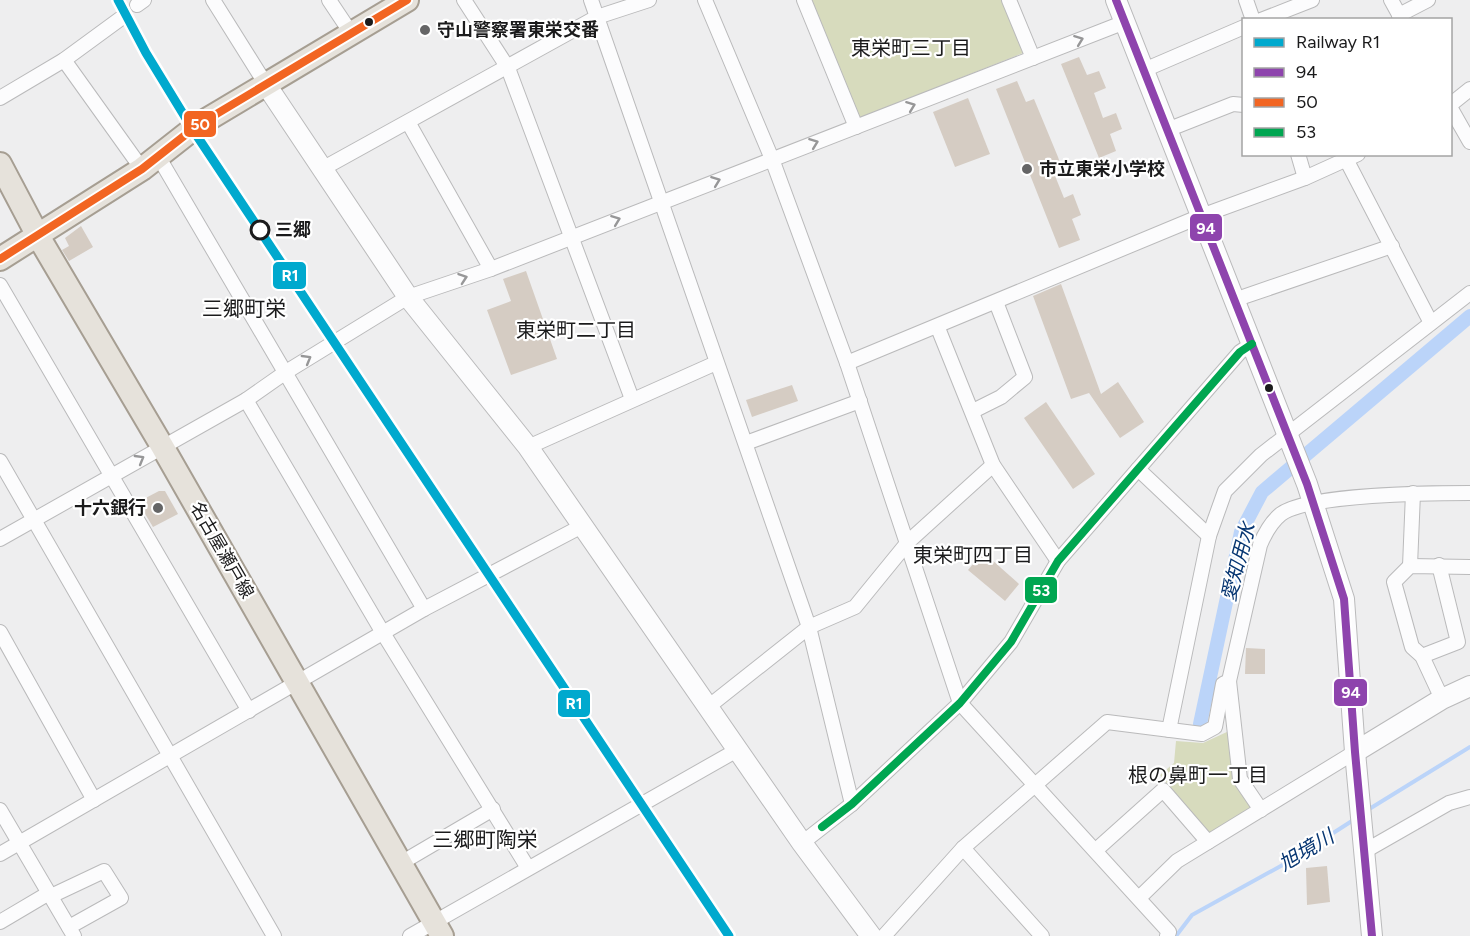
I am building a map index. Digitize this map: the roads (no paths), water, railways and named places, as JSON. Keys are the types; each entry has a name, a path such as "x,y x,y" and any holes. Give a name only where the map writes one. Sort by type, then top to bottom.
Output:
{"main road":[{"path":"0,258 150,163 198,125 407,0"},
{"name":"名古屋瀬戸線","path":"0,165 38,236 162,446 439,929"}],"street":[{"path":"213,0 265,83 408,297 528,447 802,843 871,936"},
{"path":"329,0 351,33"},
{"path":"464,0 508,68 632,399"},
{"path":"591,0 809,627 852,804"},
{"path":"322,169 597,17 649,0"},
{"path":"705,0 772,159 847,363 960,703 1038,785 1139,898 1169,932 1167,936"},
{"path":"804,0 856,127"},
{"path":"1010,0 1033,58"},
{"path":"1116,0 1307,484 1344,599 1372,936"},
{"path":"1246,0 1252,18"},
{"path":"1266,18 1312,0"},
{"path":"1391,0 1400,17 1428,0"},
{"path":"0,98 63,60 120,19"},
{"path":"0,538 246,400 286,372 408,297 491,269 1125,22"},
{"path":"1144,70 1242,28"},
{"path":"63,60 150,163 286,372 424,609"},
{"path":"1452,104 1470,89"},
{"path":"1167,130 1233,104 1242,105"},
{"path":"1452,110 1470,142"},
{"path":"408,122 491,269"},
{"path":"1299,156 1305,178"},
{"path":"847,363 938,328 1202,216 1353,158 1392,246 1431,323"},
{"path":"1234,300 1392,246"},
{"path":"0,285 249,711"},
{"path":"1169,730 1209,536 1225,491 1261,454 1289,438 1470,293"},
{"path":"974,411 1001,397 1025,377 996,302"},
{"path":"938,328 974,411 993,465 1058,561"},
{"path":"802,843 852,804 960,703 1011,642 1058,561 1240,352 1252,344"},
{"path":"528,447 716,363"},
{"path":"246,400 383,633 494,808 528,868"},
{"path":"746,443 860,401"},
{"path":"0,461 274,936"},
{"path":"708,707 809,627 855,607 908,542 993,465"},
{"path":"1138,469 1209,536"},
{"path":"1413,493 1410,566 1394,582 1412,647 1422,656 1442,699"},
{"path":"1261,810 1240,779 1229,681 1260,544 1268,528 1281,514 1296,507 1314,503 1413,493 1470,493"},
{"path":"0,854 424,609 584,525"},
{"path":"1422,656 1458,642 1439,565"},
{"path":"1410,566 1470,567"},
{"path":"0,632 94,800"},
{"path":"884,936 963,848 1038,785 1107,722 1202,734 1215,727 1223,684 1229,681"},
{"path":"1139,898 1177,861 1442,699 1470,686"},
{"path":"410,936 439,929 528,868 739,749"},
{"path":"1096,850 1163,790 1208,842"},
{"path":"1365,851 1449,804 1470,797"},
{"path":"401,863 494,808"},
{"path":"0,810 18,843 50,895 71,932 121,898 104,871 50,895 0,922"},
{"path":"963,848 1042,936"}],"waterway":[{"name":"愛知用水","path":"1200,724 1241,532 1262,492 1470,316"},
{"name":"旭境川","path":"1366,811 1470,747"},
{"name":"旭境川","path":"1176,936 1192,915 1288,862 1355,819"}],"rail line":[{"name":"R1","path":"118,0 146,53 193,130 729,936"}],"place":[{"name":"守山警察署東栄交番","path":"425,30"},
{"name":"市立東栄小学校","path":"1027,169"},
{"name":"三郷","path":"260,230"},
{"name":"十六銀行","path":"158,508"}],"district":[{"name":"東栄町三丁目","path":"911,48"},
{"name":"三郷町栄","path":"244,308"},
{"name":"東栄町二丁目","path":"576,330"},
{"name":"東栄町四丁目","path":"973,555"},
{"name":"根の鼻町一丁目","path":"1198,775"},
{"name":"三郷町陶栄","path":"485,839"}]}
